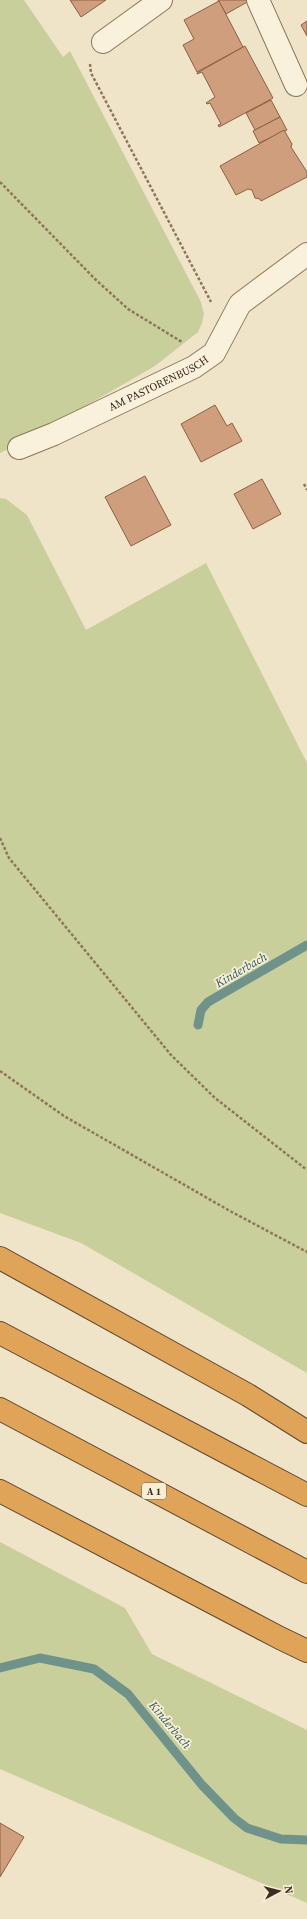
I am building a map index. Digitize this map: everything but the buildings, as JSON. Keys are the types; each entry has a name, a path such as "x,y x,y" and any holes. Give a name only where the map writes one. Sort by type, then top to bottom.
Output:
{"highway":[{"path":"0,1258 248,1395 307,1432"},
{"path":"0,1333 307,1495"},
{"name":"A 1","path":"0,1409 307,1572"},
{"path":"0,1491 272,1635 307,1650"}],"street":[{"path":"103,42 161,0"},
{"path":"258,0 296,85"},
{"name":"AM PASTORENBUSCH","path":"19,448 54,434 194,367 214,353 240,304 307,254"}],"path":[{"path":"103,42 88,56 91,72 212,304 225,333"},
{"path":"0,182 95,279 128,309 152,325 172,335 205,359"},
{"path":"304,484 307,490"},
{"path":"0,838 9,858 171,1055 215,1098 307,1170"},
{"path":"0,1071 64,1116 230,1211 307,1252"}],"green space":[{"path":"0,0 24,0 63,57 70,51 201,302 204,314 198,332 155,366 25,441 0,453"},
{"path":"0,498 6,499 27,515 86,630 206,563 307,763 307,1373 81,1243 0,1213"},
{"path":"0,1542 125,1608 152,1654 307,1730 307,1903 0,1769"}],"waterway":[{"name":"Kinderbach","path":"198,1025 201,1010 208,1002 307,945"},
{"name":"Kinderbach","path":"0,1668 40,1658 94,1669 128,1694 202,1785 234,1818 247,1828 281,1839 307,1840"}]}
